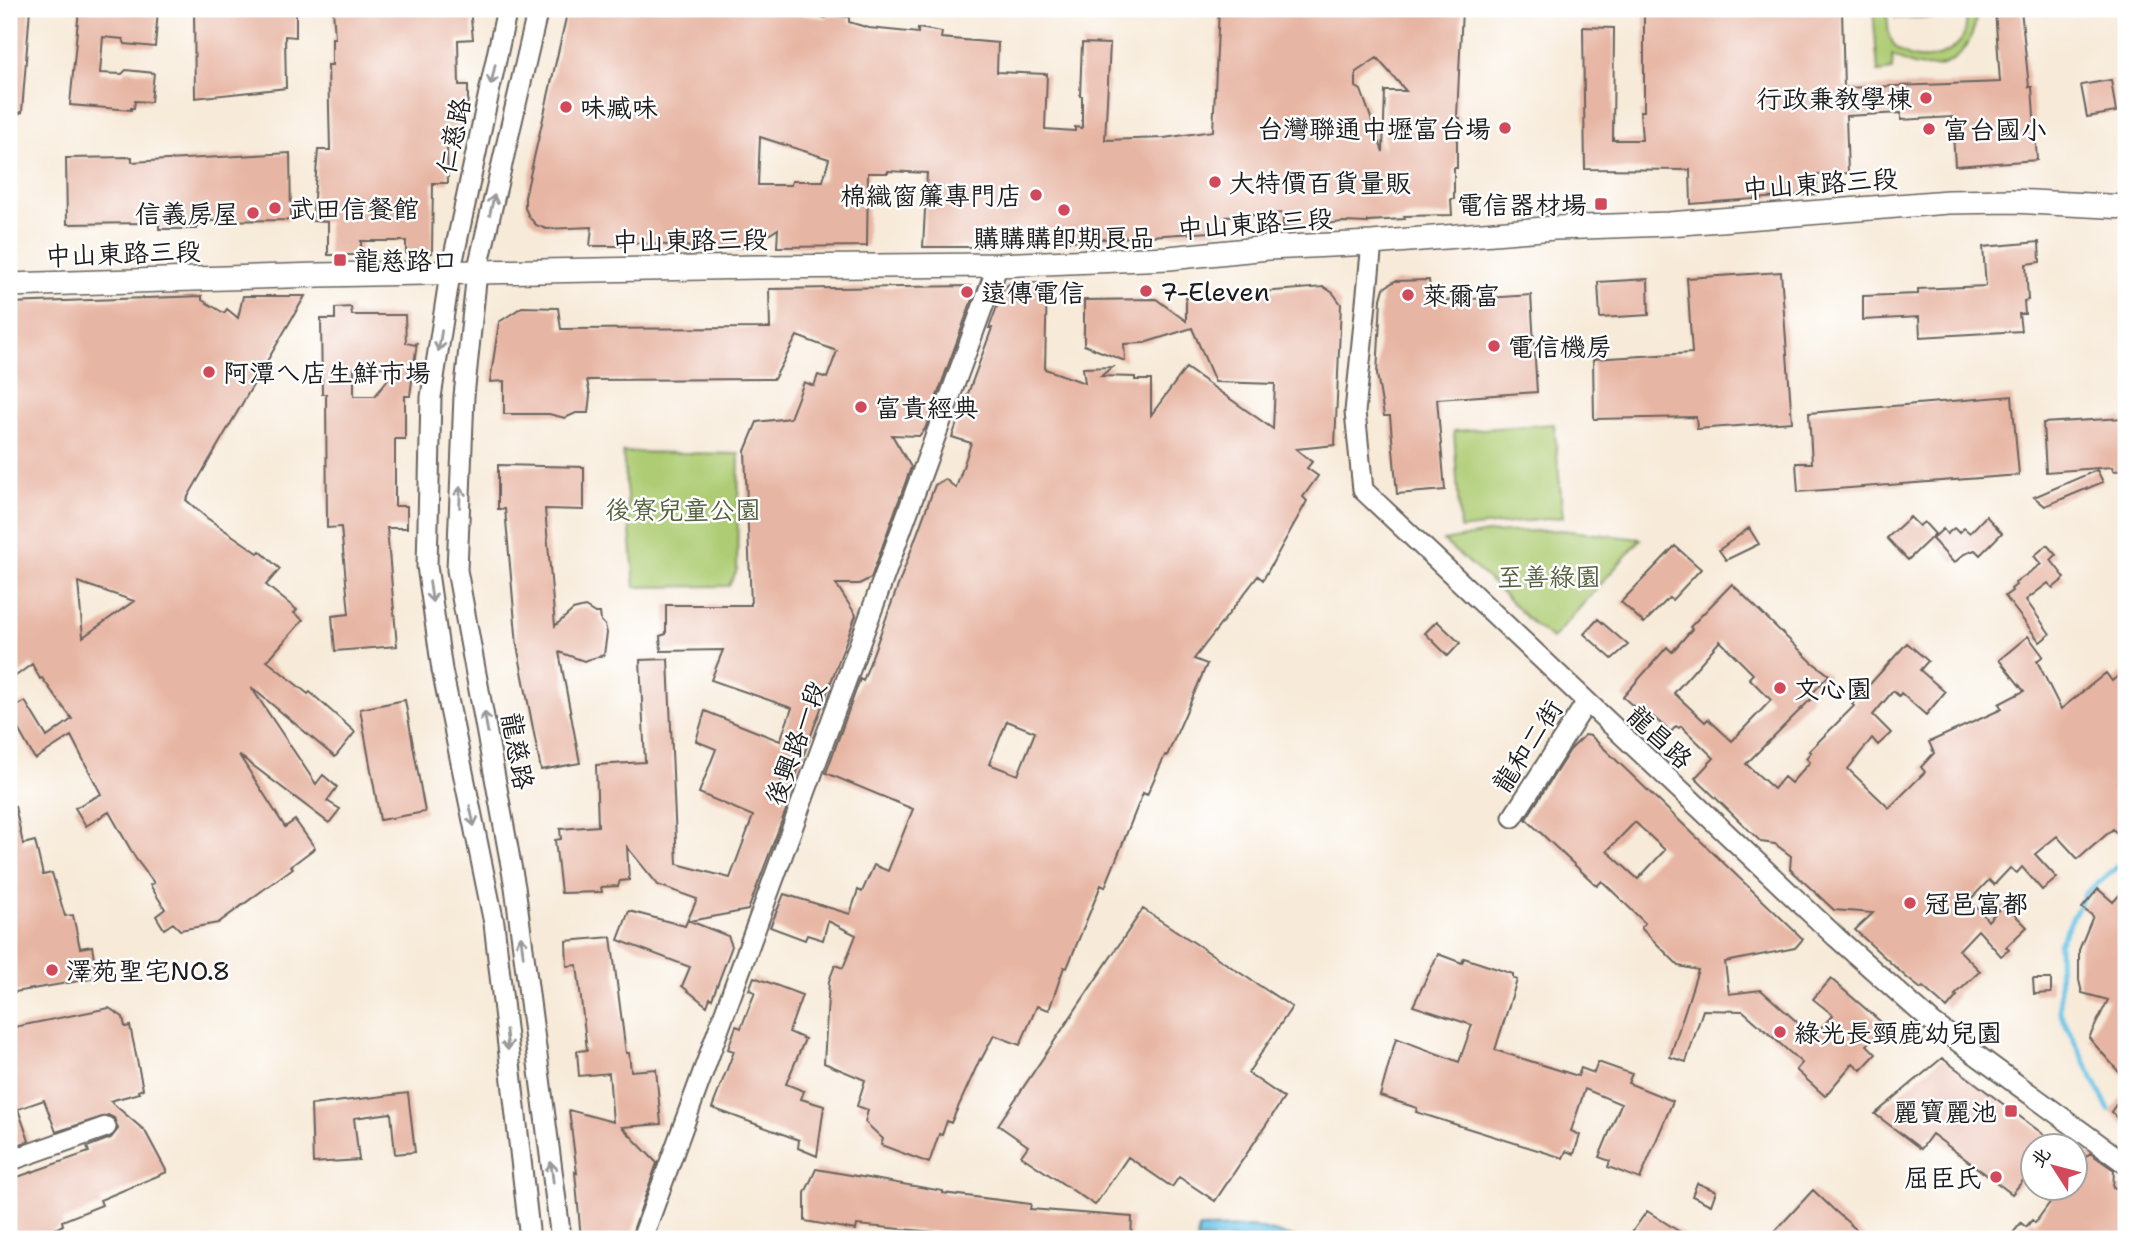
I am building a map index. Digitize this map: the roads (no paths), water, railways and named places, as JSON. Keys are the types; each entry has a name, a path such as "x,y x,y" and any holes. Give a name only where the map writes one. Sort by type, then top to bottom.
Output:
{"main road":[{"name":"中山東路三段","path":"9,285 305,275 998,265 1169,258 1268,248 1372,243 1555,228 1670,224 1948,202 2024,201 2126,207"}],"street":[{"name":"仁慈路","path":"450,274 508,9"},
{"name":"仁慈路","path":"477,272 538,9"},
{"name":"龍昌路","path":"1372,243 1354,412 1363,491 1836,937 1934,1024 2126,1164"},
{"name":"後興路一段","path":"642,1239 998,265"},
{"name":"龍慈路","path":"477,272 464,396 457,570 515,887 561,1239"},
{"path":"450,274 430,397 427,566 442,670 494,923 530,1239"},
{"path":"442,670 476,666"},
{"name":"龍和二街","path":"1513,817 1586,703"},
{"path":"9,1161 106,1126"}],"water":[{"path":"1254,1227 1300,1239 1197,1239 1199,1228"}],"waterway":[{"path":"2109,1110 2060,1013 2059,944 2085,894 2126,860"}],"place":[{"name":"行政兼教學棟","path":"1926,98"},
{"name":"味臧味","path":"566,107"},
{"name":"台灣聯通中壢富台場","path":"1505,128"},
{"name":"富台國小","path":"1929,129"},
{"name":"大特價百貨量販","path":"1215,182"},
{"name":"棉織窗簾專門店","path":"1036,195"},
{"name":"電信器材場","path":"1601,204"},
{"name":"武田信餐館","path":"275,208"},
{"name":"購購購即期良品","path":"1064,210"},
{"name":"信義房屋","path":"253,213"},
{"name":"龍慈路口","path":"340,260"},
{"name":"7-Eleven","path":"1146,291"},
{"name":"遠傳電信","path":"967,292"},
{"name":"萊爾富","path":"1408,295"},
{"name":"電信機房","path":"1494,346"},
{"name":"阿潭ㄟ店生鮮市場","path":"209,372"},
{"name":"富貴經典","path":"861,407"},
{"name":"文心園","path":"1780,688"},
{"name":"冠邑富都","path":"1910,903"},
{"name":"澤苑聖宅NO.8","path":"52,970"},
{"name":"綠光長頸鹿幼兒園","path":"1780,1032"},
{"name":"麗寶麗池","path":"2011,1111"},
{"name":"屈臣氏","path":"1996,1177"}],"park label":[{"name":"後寮兒童公園","path":"683,509"},
{"name":"至善綠園","path":"1549,576"}]}
